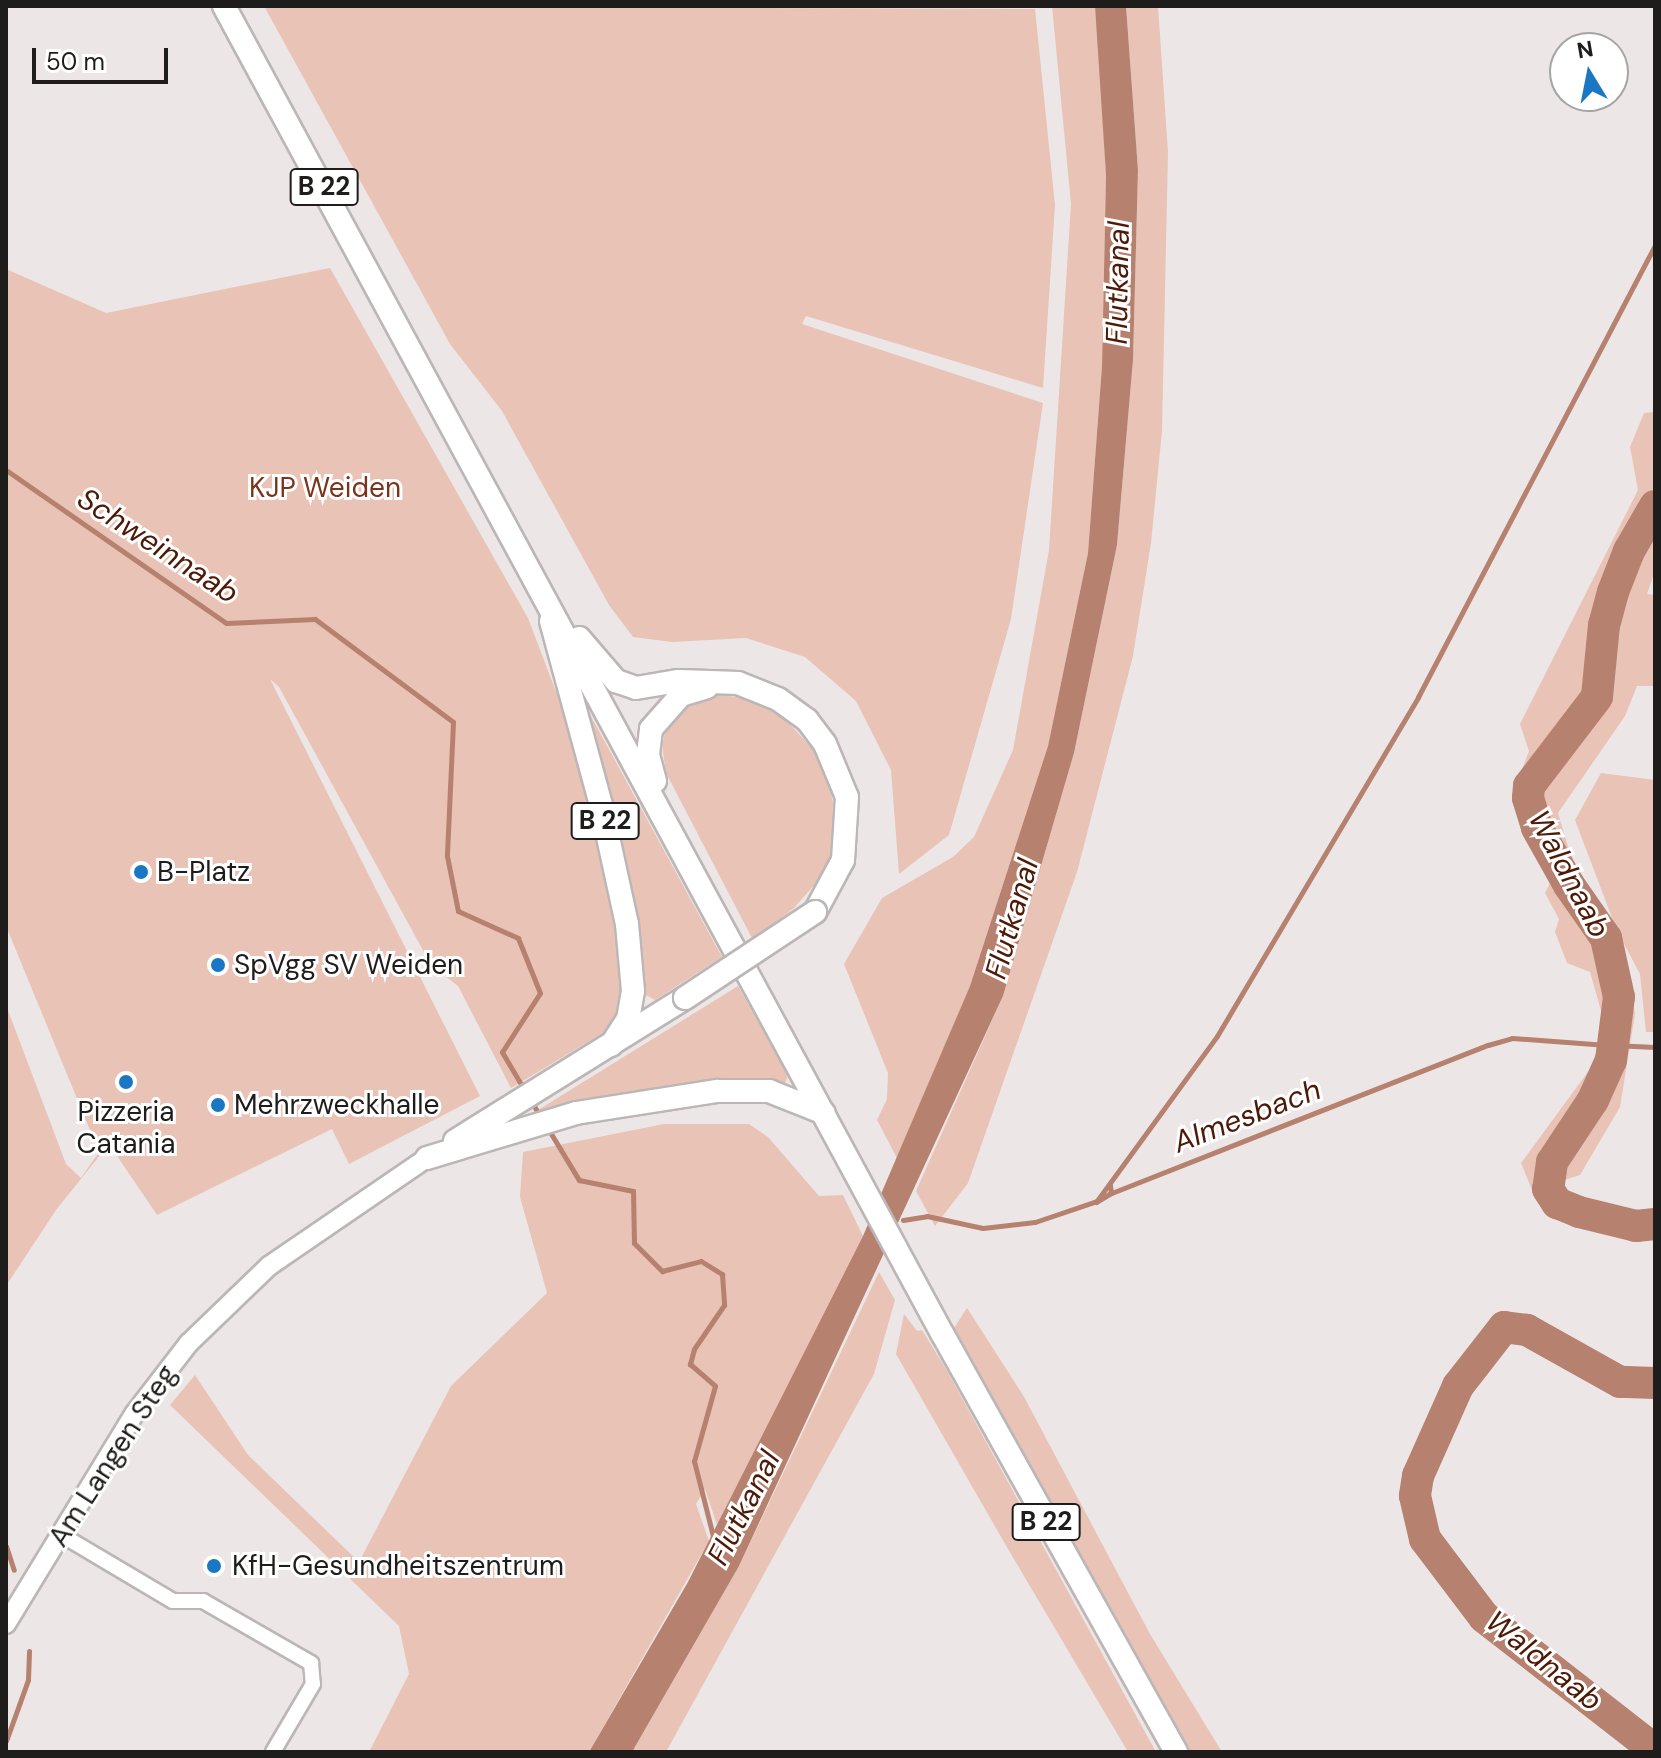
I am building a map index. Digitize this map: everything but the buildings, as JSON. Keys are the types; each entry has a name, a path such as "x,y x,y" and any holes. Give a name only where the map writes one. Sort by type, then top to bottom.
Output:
{"main road":[{"name":"B 22","path":"224,6 920,1291 1176,1752"},
{"name":"B 22","path":"546,596 627,924 633,991 628,1019 611,1045"},
{"path":"427,1158 488,1130 611,1045 815,912 843,860 848,825 840,773 807,720 756,688 727,681 636,688 616,681 546,596"},
{"path":"672,832 648,754 651,729 681,695 727,681"},
{"path":"488,1130 642,1100 769,1091 824,1113"}],"street":[{"name":"Am Langen Steg","path":"6,1624 135,1413 208,1324 269,1266 427,1158"},
{"path":"60,1534 173,1601 203,1601 311,1663 313,1684 273,1752"}],"green space":[{"path":"264,6 1035,9 1055,205 1043,388 806,316 802,324 1043,403 1011,619 949,835 899,874 891,770 856,701 805,657 746,638 672,642 633,637 609,605 502,411 450,344"},
{"path":"1052,6 1095,6 1098,26 1106,175 1102,366 1088,553 1048,746 970,986 897,1158 877,1120 887,1099 888,1073 844,964 882,898 953,857 974,837 1013,750 1049,550 1071,204"},
{"path":"1126,6 1158,6 1168,152 1162,431 1151,543 1133,656 1077,872 968,1183 935,1226 916,1191 1003,996 1074,753 1117,545 1133,360 1138,170"},
{"name":"KJP Weiden","path":"330,268 528,618 569,726 603,844 622,960 624,994 618,1017 601,1034 511,1088 458,986 431,965 279,687 270,679 480,1096 349,1164 332,1129 157,1215 109,1144 56,1210 6,1286 6,1005 66,1164 81,1178 99,1152 6,926 6,269 106,313"},
{"path":"1655,412 1655,571 1647,594 1655,595 1655,686 1637,686 1625,716 1558,813 1575,870 1617,931 1575,820 1601,773 1655,780 1655,1032 1646,1032 1640,974 1622,940 1635,1014 1620,1107 1580,1175 1532,1190 1521,1163 1593,1065 1604,1021 1590,972 1567,963 1555,932 1559,919 1545,893 1552,879 1513,794 1529,751 1520,724 1638,490 1630,447 1644,413"},
{"path":"710,694 749,698 783,717 811,747 828,777 835,814 833,847 823,875 794,908 753,940 666,773 662,745 668,722 686,703"},
{"path":"581,698 722,957 655,1000 646,995 626,858"},
{"path":"738,986 788,1075 785,1084 627,1097 530,1115"},
{"path":"664,1124 749,1124 768,1137 819,1196 843,1195 863,1236 717,1525 705,1489 696,1504 709,1541 589,1752 369,1752 409,1674 399,1626 170,1405 195,1375 248,1455 359,1562 451,1386 547,1293 520,1197 523,1152"},
{"path":"879,1272 895,1300 874,1374 666,1752 632,1752 739,1566"},
{"path":"967,1308 1023,1395 1150,1634 1222,1752 1190,1752 1176,1730 954,1328"},
{"path":"904,1314 917,1331 922,1330 946,1369 1156,1752 1128,1752 1008,1549 896,1354"}],"water":[{"name":"Flutkanal","path":"1095,6 1126,6 1138,170 1133,360 1117,545 1074,753 1003,996 739,1566 632,1752 589,1752 688,1582 863,1236 970,986 1048,746 1088,553 1102,366 1106,175"}],"waterway":[{"path":"1110,1185 1111,1193 1096,1202 1217,1036 1418,697 1655,245"},
{"name":"Schweinnaab","path":"6,470 226,623 315,619 453,722 447,856 458,911 518,938 540,993 502,1052 525,1091"},
{"name":"Waldnaab","path":"1655,506 1629,551 1613,592 1604,625 1597,697 1529,786 1528,798 1537,828 1569,885 1606,938 1619,997 1611,1060 1593,1100 1552,1162 1548,1189 1557,1203 1579,1212 1636,1226 1655,1224"},
{"name":"Almesbach","path":"1109,1194 1488,1045 1512,1038 1607,1045"},
{"name":"Almesbach","path":"1613,1045 1655,1047"},
{"name":"Schweinnaab","path":"530,1099 541,1118"},
{"name":"Schweinnaab","path":"547,1127 579,1180 633,1191 634,1243 662,1271 701,1261 722,1274 724,1305 694,1349 690,1364 715,1386 694,1461 714,1540"},
{"name":"Almesbach","path":"903,1220 927,1216 983,1228 1035,1222 1097,1201"},
{"name":"Waldnaab","path":"1655,1383 1620,1382 1527,1330 1504,1327 1458,1386 1418,1476 1415,1496 1425,1539 1484,1617 1655,1750"},
{"path":"6,1546 14,1570"},
{"path":"6,1741 28,1680 29,1651"}],"place":[{"name":"B-Platz","path":"141,872"},
{"name":"SpVgg SV Weiden","path":"218,965"},
{"name":"Pizzeria Catania","path":"126,1082"},
{"name":"Mehrzweckhalle","path":"218,1105"},
{"name":"KfH-Gesundheitszentrum","path":"214,1566"}]}
